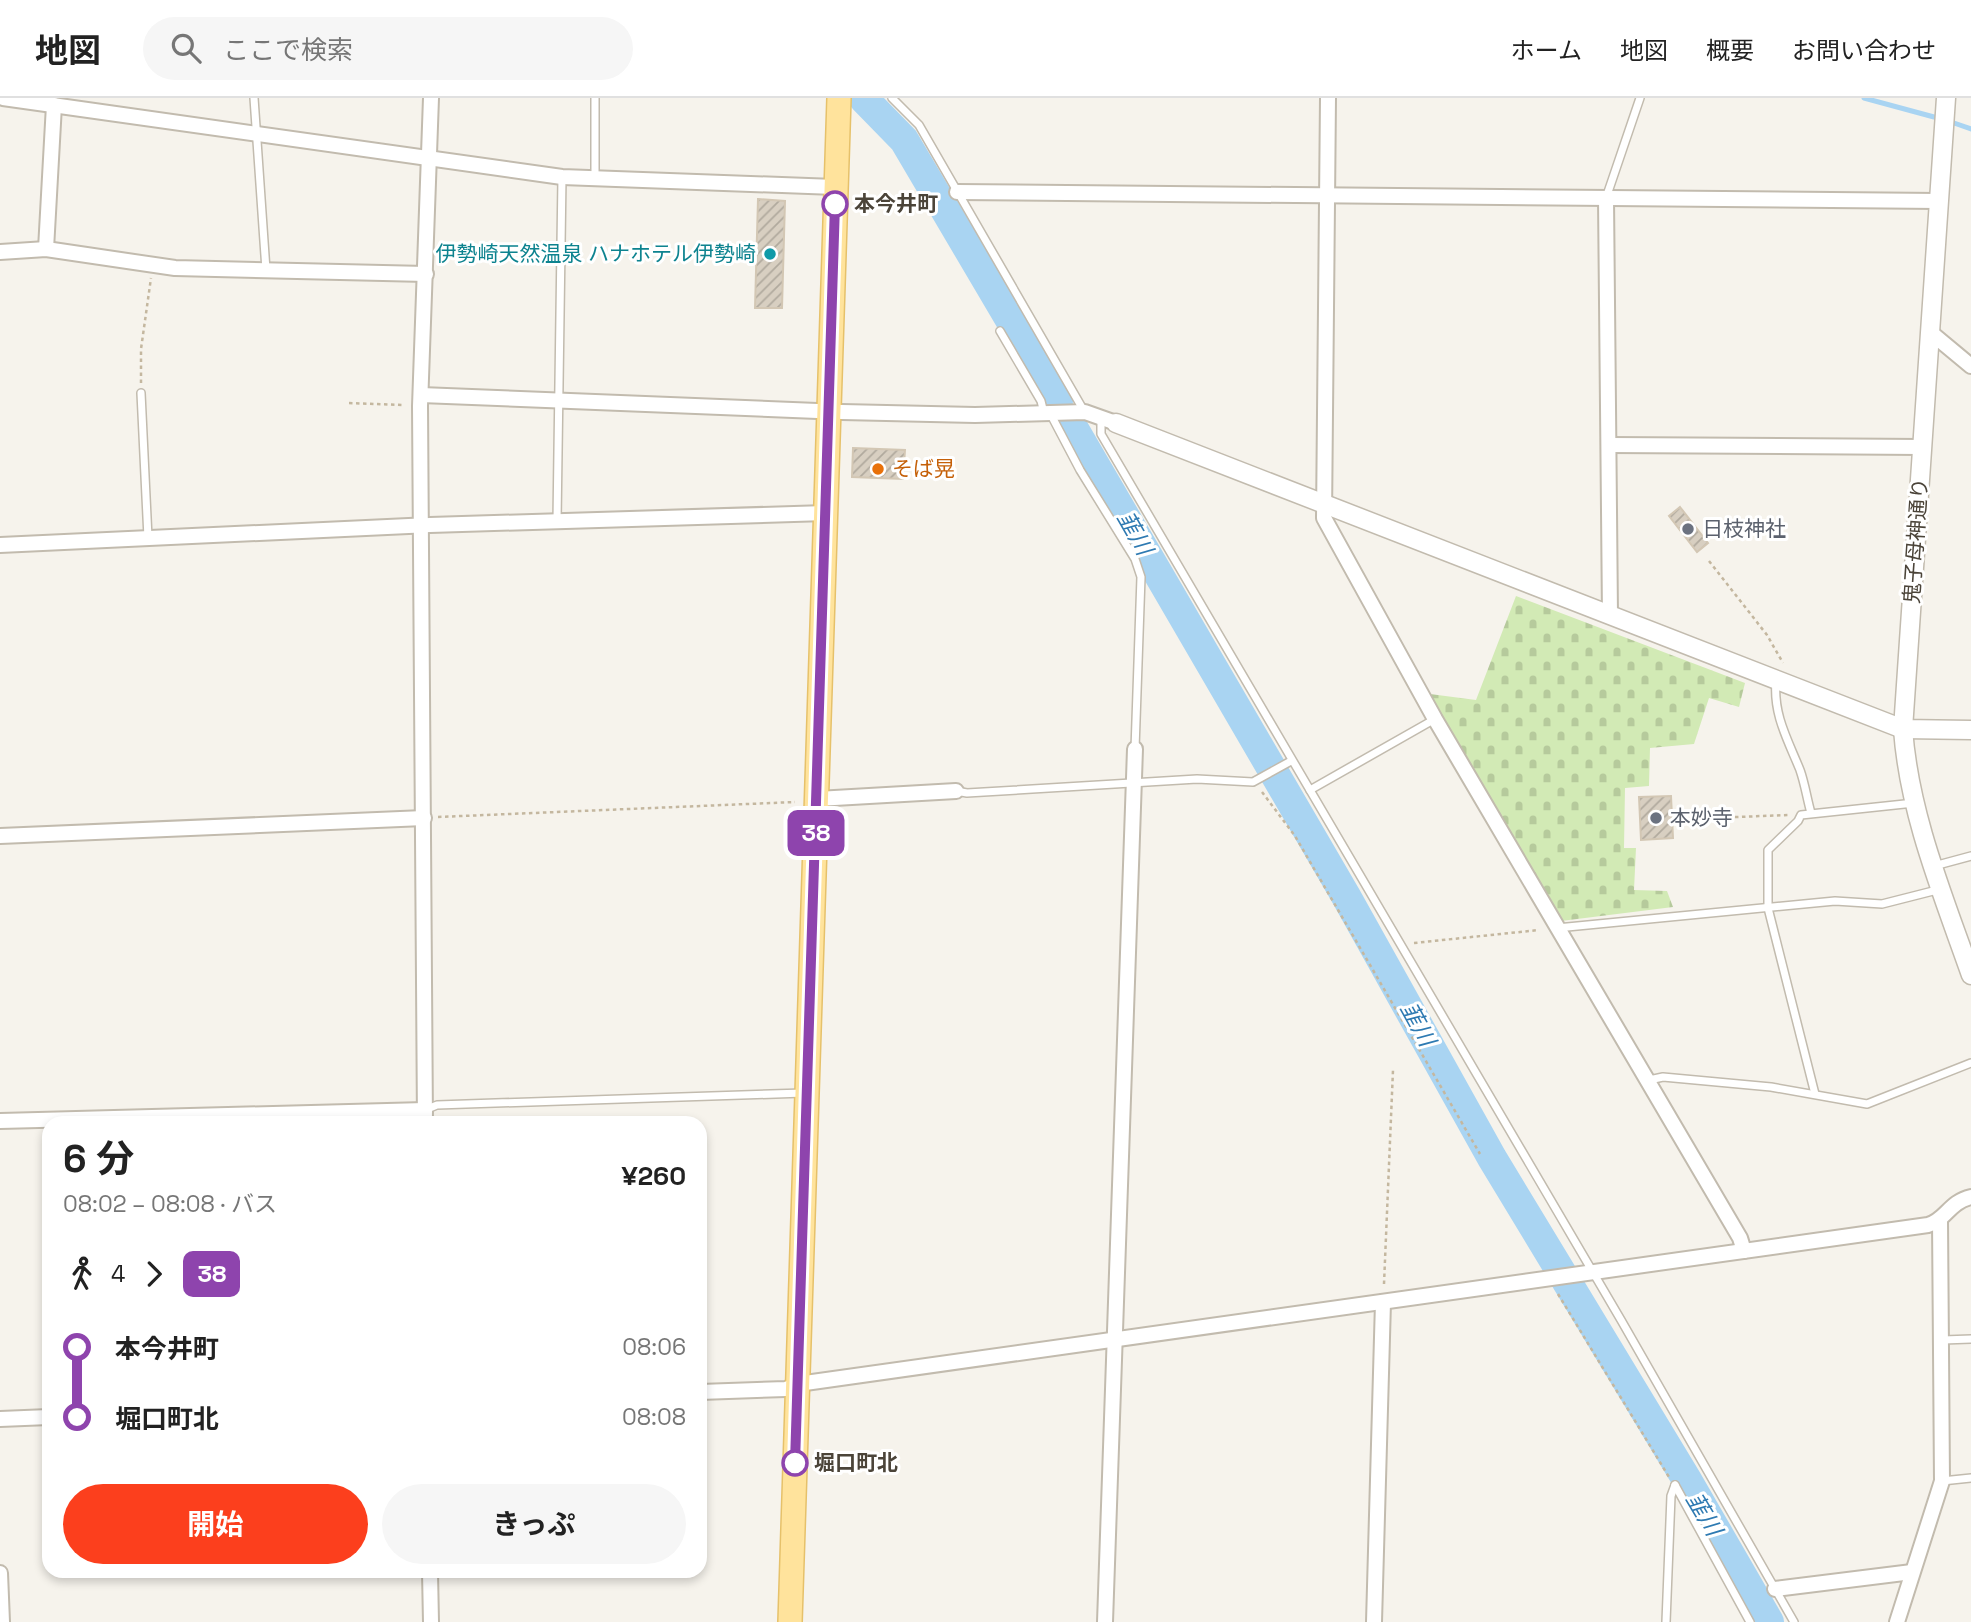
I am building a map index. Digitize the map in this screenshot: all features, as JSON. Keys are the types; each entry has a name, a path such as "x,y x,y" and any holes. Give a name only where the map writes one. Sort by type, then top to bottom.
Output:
{"main road":[{"path":"790,1622 837,100"}],"street":[{"path":"3,98 562,177 835,187"},
{"path":"425,1116 421,400 431,98"},
{"path":"1328,98 1324,518 1435,719 1648,1080 1744,1251"},
{"name":"鬼子母神通り","path":"1946,98 1903,729 1906,772 1971,975"},
{"path":"46,249 50,103"},
{"path":"957,192 1939,201"},
{"path":"1606,198 1610,615"},
{"path":"0,252 46,249 153,265 426,274"},
{"path":"1930,332 1971,366"},
{"path":"421,400 560,400 975,415 1084,412 1903,729 1971,730"},
{"path":"1609,445 1922,447"},
{"path":"0,545 557,521 826,513"},
{"path":"1105,1622 1135,749"},
{"path":"817,799 956,791"},
{"path":"0,836 424,818"},
{"path":"0,1121 42,1121"},
{"path":"707,1392 786,1389 798,1384 1383,1302 1549,1276 1928,1225 1940,1220 1955,1202 1971,1197"},
{"path":"1897,1622 1942,1481 1940,1220"},
{"path":"1374,1622 1383,1302"},
{"path":"0,1419 42,1417"},
{"path":"1775,1589 1912,1572"},
{"path":"0,1573 2,1622"},
{"path":"430,1578 431,1622"}],"lane":[{"path":"254,98 266,270"},
{"path":"595,98 595,179"},
{"path":"892,98 919,125 1084,412"},
{"path":"1606,198 1640,98"},
{"path":"557,521 562,177"},
{"path":"1000,331 1135,559 1141,577 1135,749"},
{"path":"141,393 148,538"},
{"path":"1108,420 1101,434 1289,763 1310,790 1587,1272 1621,1320 1794,1622"},
{"path":"1781,682 1775,697 1783,733 1800,771 1811,813"},
{"path":"1310,790 1435,719"},
{"path":"956,791 967,793 1197,779 1257,780 1289,763"},
{"path":"1815,1094 1768,908 1768,850 1801,815 1915,803"},
{"path":"1934,866 1971,856"},
{"path":"1557,928 1835,901 1882,904 1941,888"},
{"path":"1648,1080 1662,1077 1694,1079 1815,1094 1867,1104 1971,1063"},
{"path":"426,1116 437,1105 807,1093"},
{"path":"1943,1340 1971,1339"},
{"path":"1942,1481 1971,1478"},
{"path":"1666,1622 1671,1496 1675,1485"},
{"path":"1675,1485 1750,1622"}],"path":[{"path":"141,393 141,349 153,265"},
{"path":"349,403 421,400"},
{"path":"1709,561 1767,635 1788,672 1781,682"},
{"path":"1257,780 1295,836 1480,1154"},
{"path":"424,818 817,799"},
{"path":"1686,819 1801,815"},
{"path":"1401,946 1557,928"},
{"path":"1383,1302 1394,1070"},
{"path":"1549,1276 1675,1485"}],"green space":[{"path":"1516,596 1745,683 1739,707 1709,698 1694,744 1650,748 1649,786 1625,788 1624,848 1636,848 1634,890 1667,891 1673,907 1561,921 1430,694 1476,700"}],"building":[{"name":"伊勢崎天然温泉 ハナホテル伊勢崎","path":"758,199 785,201 782,308 755,308"},
{"name":"そば晃","path":"853,448 905,450 903,479 852,477"},
{"name":"日枝神社","path":"1680,507 1708,543 1697,552 1669,516"},
{"name":"本妙寺","path":"1671,796 1673,838 1641,840 1639,797"}],"waterway":[{"path":"1864,98 1934,117"},
{"name":"韮川","path":"864,99 904,140 1058,401"},
{"path":"1954,123 1971,129"},
{"name":"韮川","path":"1071,424 1347,898 1492,1158 1687,1480 1769,1622"}],"bus line":[{"name":"38","path":"795,1463 835,204"}],"place":[{"name":"本今井町","path":"835,204"},
{"name":"伊勢崎天然温泉 ハナホテル伊勢崎","path":"770,254"},
{"name":"そば晃","path":"878,469"},
{"name":"日枝神社","path":"1688,529"},
{"name":"本妙寺","path":"1656,818"},
{"name":"堀口町北","path":"795,1463"}]}
